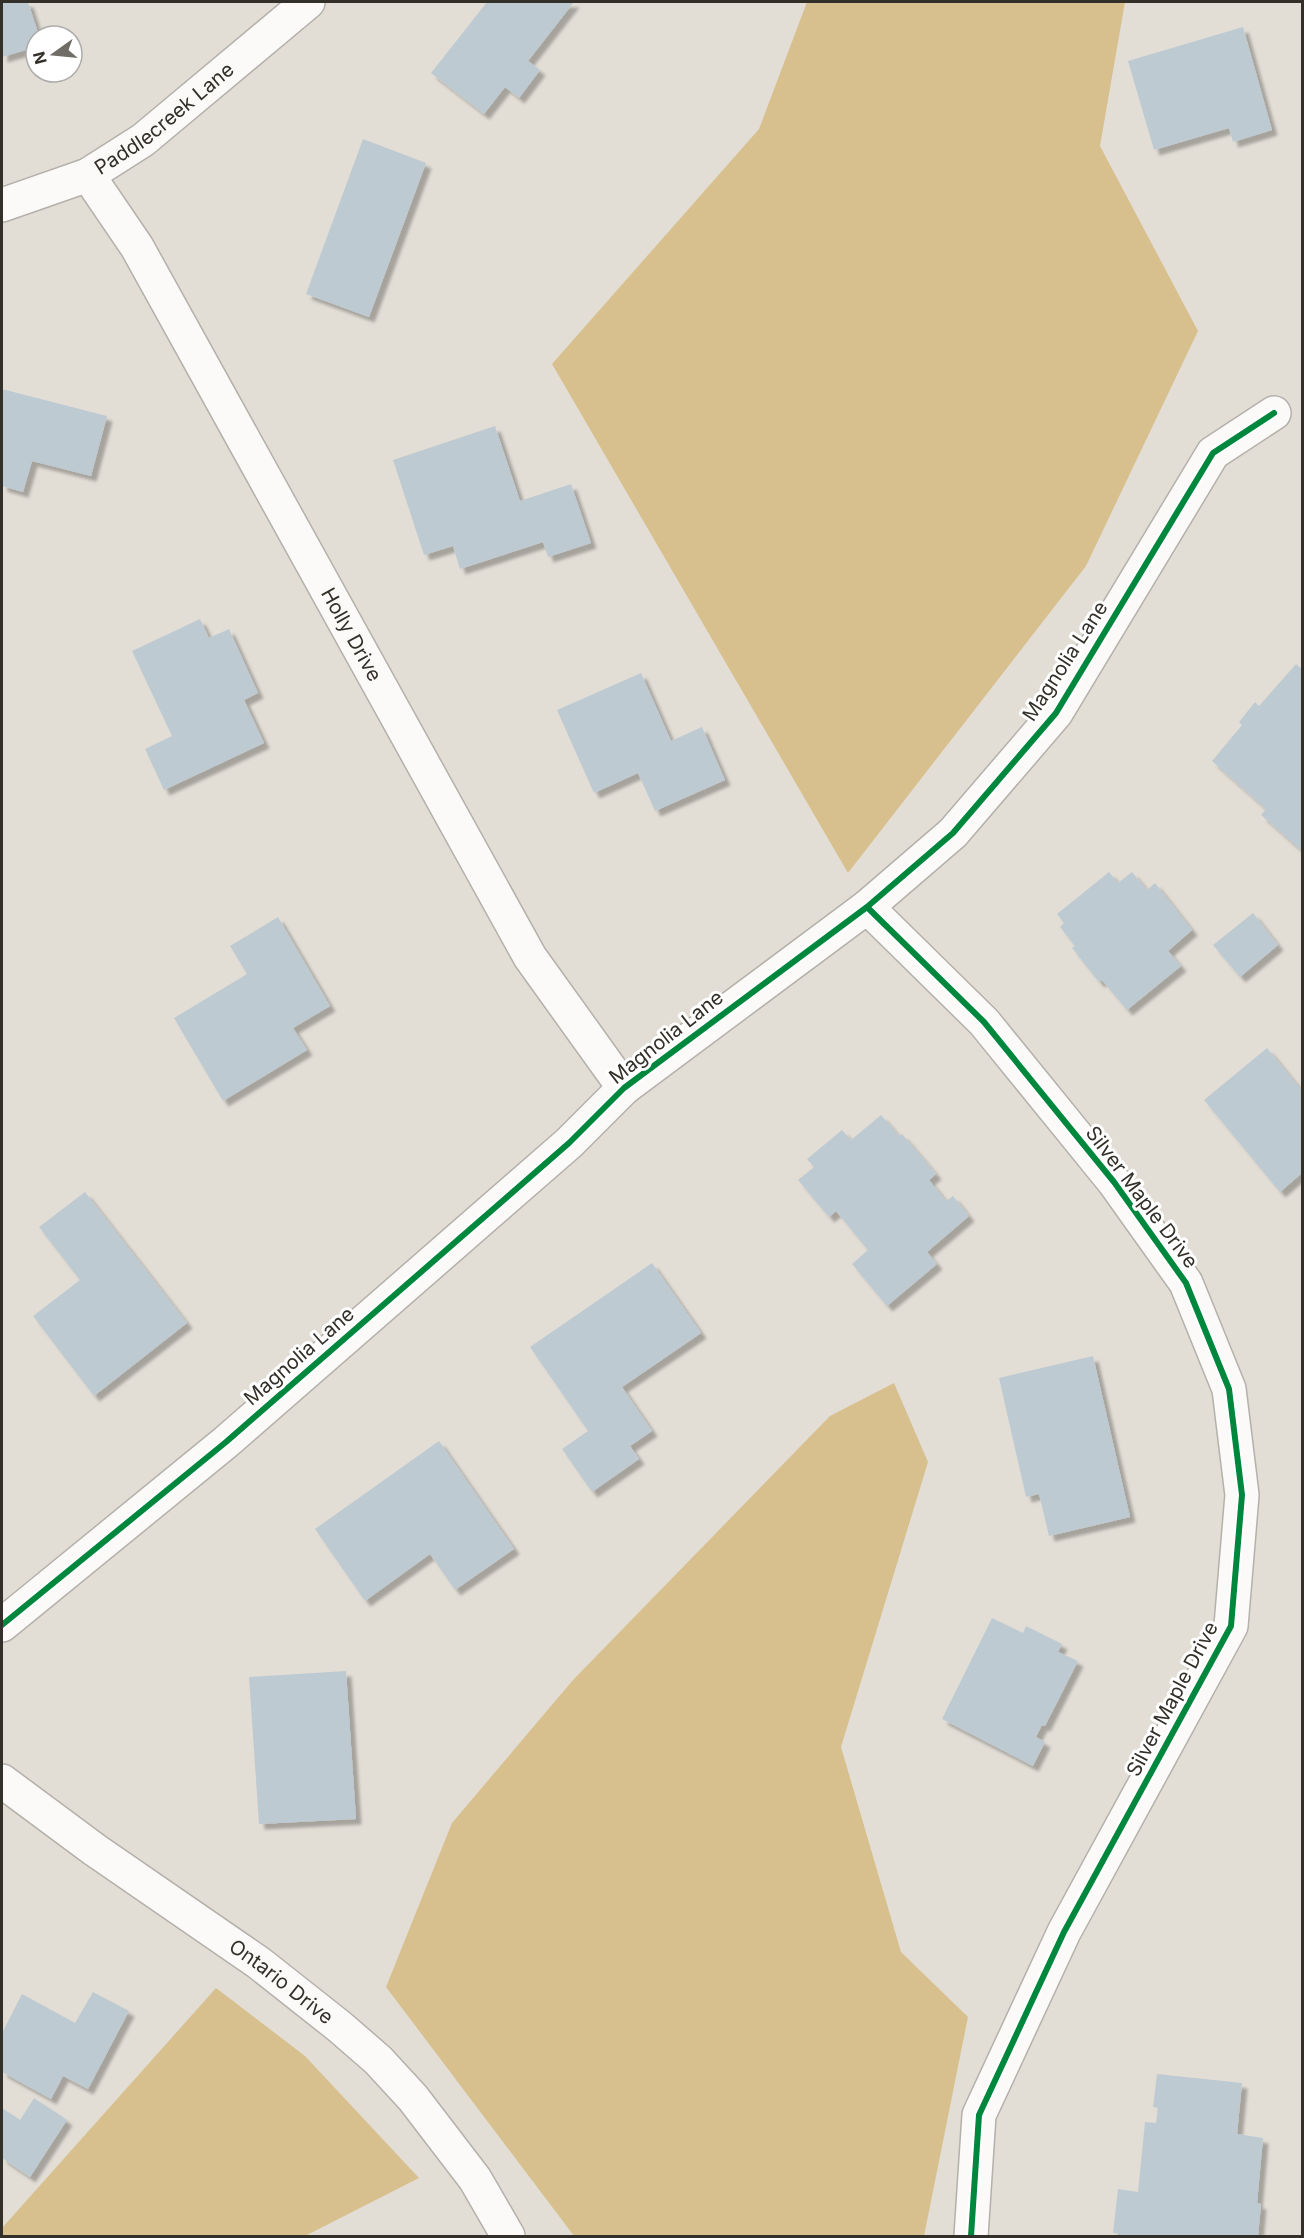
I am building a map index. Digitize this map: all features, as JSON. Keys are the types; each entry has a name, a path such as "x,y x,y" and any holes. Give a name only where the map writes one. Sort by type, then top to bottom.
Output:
{"street":[{"name":"Paddlecreek Lane","path":"2,205 88,175 143,140 308,2"},
{"name":"Holly Drive","path":"88,175 142,258 530,957 624,1088"},
{"name":"Magnolia Lane","path":"2,1625 235,1434 569,1143 624,1088 867,907 953,833 1056,713 1213,453 1274,413"},
{"name":"Silver Maple Drive","path":"867,907 984,1022 1114,1182 1186,1284 1229,1389 1242,1495 1231,1626 1064,1932 979,2115 970,2236"},
{"name":"Ontario Drive","path":"2,1781 95,1850 259,1963 378,2060 413,2097 475,2179 508,2236"}],"shaded area":[{"path":"807,2 1125,2 1100,146 1198,331 1086,566 848,873 552,364 759,129"},
{"path":"894,1383 928,1462 841,1747 901,1952 968,2017 924,2236 574,2236 386,1987 452,1823 573,1680 830,1416"},
{"path":"216,1988 305,2056 419,2178 305,2236 2,2236 2,2228"}],"building":[{"path":"2,2 28,2 35,24 24,24 24,51 2,57"},
{"path":"487,2 574,2 528,61 540,70 519,98 505,87 484,114 431,73"},
{"path":"1243,27 1272,130 1233,142 1229,128 1154,150 1128,61"},
{"path":"363,139 426,163 369,317 306,294"},
{"path":"2,389 107,416 91,476 32,461 23,492 2,486"},
{"path":"495,426 520,501 571,484 591,543 548,557 543,542 460,569 453,546 424,555 393,460"},
{"path":"200,619 209,638 229,629 258,693 244,700 264,743 164,790 145,749 172,736 132,651"},
{"path":"1296,664 1302,669 1302,851 1261,815 1266,809 1212,761 1242,725 1239,722 1255,702 1259,706"},
{"path":"641,673 671,741 702,727 725,780 655,811 638,773 594,793 557,710"},
{"path":"1109,872 1118,883 1132,872 1147,890 1155,883 1192,930 1168,951 1181,966 1127,1010 1102,980 1099,982 1072,948 1075,946 1060,927 1064,923 1057,914"},
{"path":"1253,913 1278,945 1240,977 1213,945"},
{"path":"278,917 330,1006 293,1028 307,1050 223,1101 174,1018 247,974 230,946"},
{"path":"1267,1048 1302,1091 1302,1173 1280,1192 1204,1100"},
{"path":"881,1115 899,1136 902,1134 936,1174 929,1180 946,1201 953,1196 969,1216 927,1252 937,1264 887,1306 852,1264 868,1250 836,1211 829,1217 798,1180 814,1167 807,1159 842,1130 851,1140"},
{"path":"85,1192 187,1323 94,1396 33,1316 80,1280 39,1227"},
{"path":"652,1263 701,1333 622,1387 652,1431 630,1446 639,1459 592,1492 562,1449 588,1431 530,1347"},
{"path":"1093,1356 1130,1517 1049,1536 1039,1494 1026,1497 999,1378"},
{"path":"439,1441 514,1549 455,1590 430,1554 365,1601 315,1529"},
{"path":"992,1618 1023,1633 1026,1626 1062,1644 1058,1652 1078,1661 1045,1726 1042,1725 1036,1737 1045,1742 1033,1766 942,1719"},
{"path":"346,1671 356,1819 259,1824 249,1677"},
{"path":"93,1992 129,2011 88,2089 63,2076 51,2099 2,2072 2,2033 22,1994 75,2023"},
{"path":"1157,2074 1242,2083 1237,2134 1263,2138 1257,2203 1261,2204 1258,2236 1120,2236 1120,2234 1113,2233 1118,2189 1138,2192 1145,2122 1156,2123 1158,2108 1153,2107"},
{"path":"34,2098 67,2120 30,2177 2,2158 2,2108 20,2120"}],"cycle path":[{"path":"2,1625 226,1442 569,1143 624,1088 867,907 953,833 1056,713 1213,453 1274,413"},
{"path":"867,907 984,1022 1114,1182 1186,1283 1229,1389 1242,1495 1231,1626 1064,1932 979,2115 971,2236"}]}
